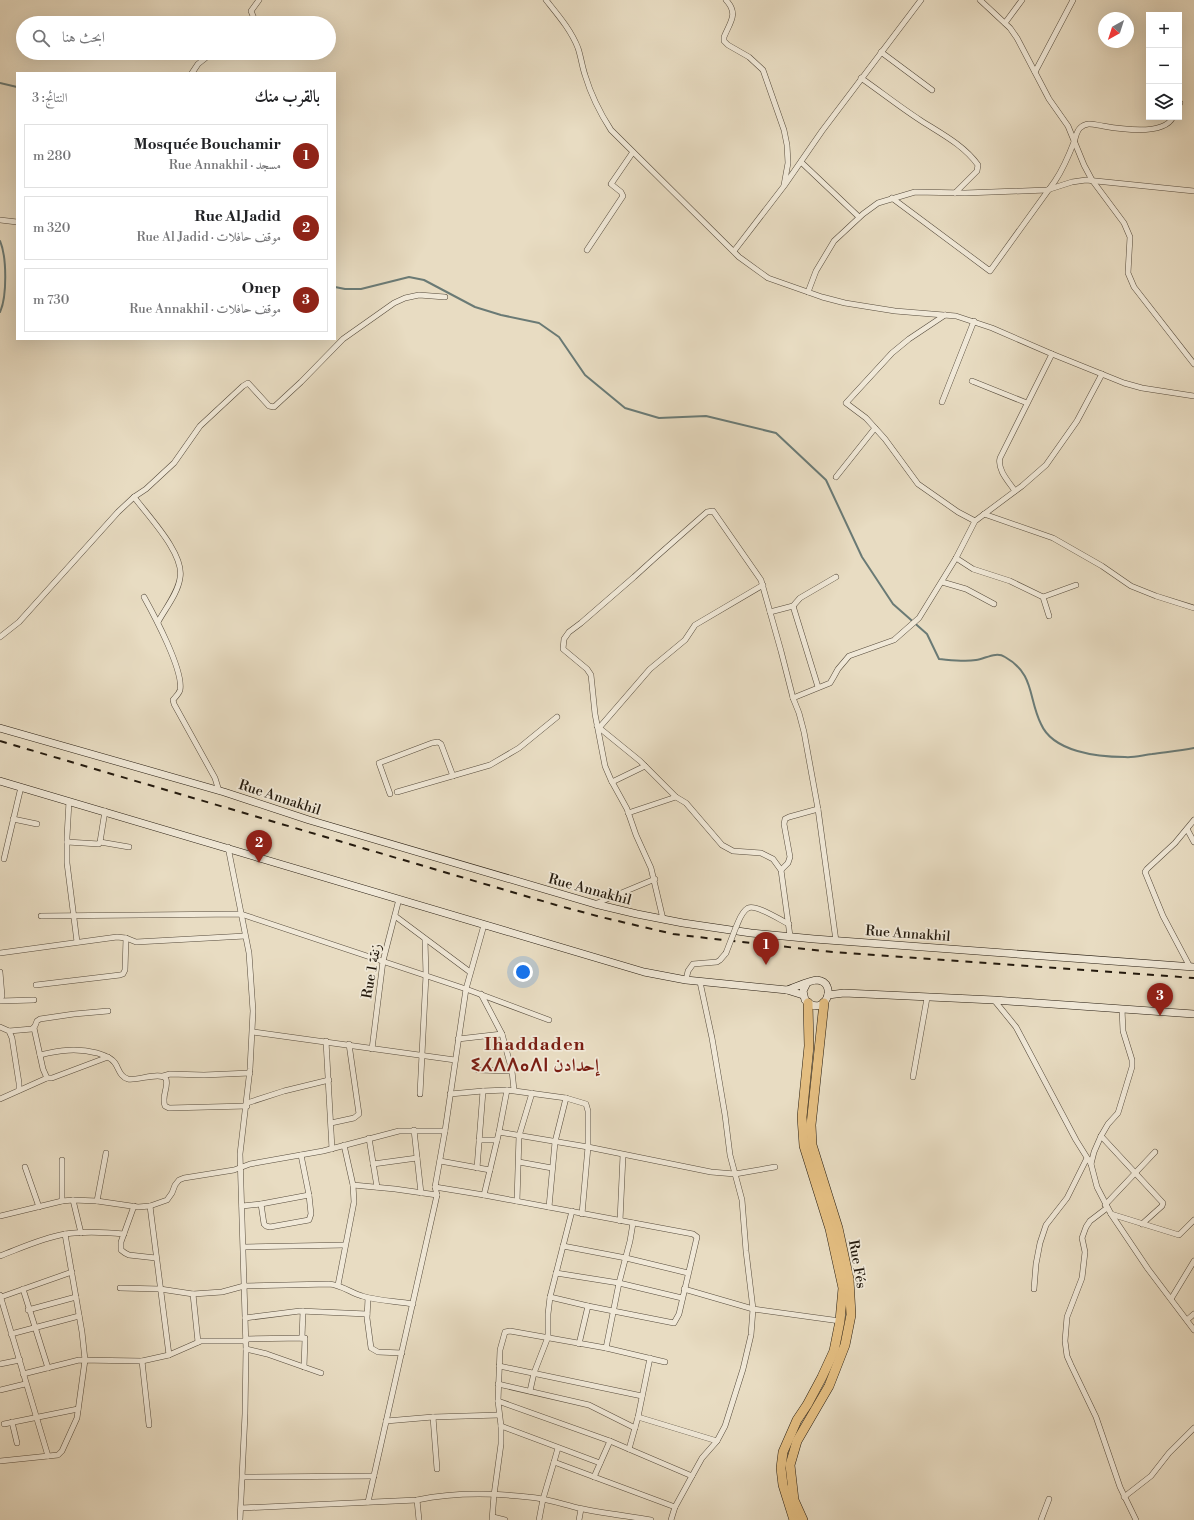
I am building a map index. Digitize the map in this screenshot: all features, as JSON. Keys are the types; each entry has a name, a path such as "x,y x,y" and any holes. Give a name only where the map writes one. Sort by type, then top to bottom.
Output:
{"highway":[{"name":"Rue Fés","path":"794,1520 783,1485 781,1468 783,1452 797,1420 807,1405 834,1351 840,1321 843,1288 837,1259 804,1146 802,1117 808,1046 806,999"},
{"name":"Rue Fés","path":"803,1520 794,1500 790,1465 797,1441 829,1386 845,1345 851,1315 849,1279 838,1228 812,1145 811,1126 826,999"}],"main road":[{"name":"Rue Annakhil","path":"0,728 219,791 309,820 595,904 663,919 751,933 836,941 1192,967"},
{"path":"0,781 228,847 298,870 644,972 700,982 786,990 806,999 813,1005 819,1005 826,999 844,993"},
{"path":"786,990 816,980 824,983 827,987 844,993 994,1000 1194,1014"},
{"name":"Rue Fés","path":"806,999 803,991 807,983"},
{"name":"Rue Fés","path":"826,999 827,987"}],"street":[{"path":"252,16 251,11 259,0"},
{"path":"546,0 562,20 574,41 597,107 611,130 734,252 758,272 768,278 845,303 895,311 956,316 974,321 1132,386 1194,396"},
{"path":"726,0 734,13 724,37 724,41 728,45 749,57 763,70 784,130 788,163 784,186"},
{"path":"734,252 784,186 861,78 921,0"},
{"path":"980,0 1005,23 1017,38 1049,99 1068,126 1084,165 1092,180 1128,230 1130,237 1128,273 1134,287 1194,364"},
{"path":"1005,23 1022,0"},
{"path":"1035,72 1073,0"},
{"path":"881,52 932,90"},
{"path":"193,72 198,64 203,60"},
{"path":"861,78 957,144 974,159 978,165 978,171 955,193"},
{"path":"892,198 990,270 1060,172 1076,132 1080,128 1088,124 1109,127 1152,129 1166,125 1170,120"},
{"path":"587,250 623,196 621,192 611,184 633,152"},
{"path":"801,162 859,217"},
{"path":"808,292 827,252 834,241 859,217 878,202 892,198 920,191 955,193 1047,190 1072,182 1092,180 1194,191"},
{"path":"0,220 16,222"},
{"path":"0,637 19,622 118,512 174,464 200,426 243,386 248,383 267,404 274,407 343,339 394,304 405,298 419,295 445,297"},
{"path":"946,315 892,353 846,403 866,418 875,428 918,484 958,512 976,521"},
{"path":"942,402 974,321"},
{"path":"1015,491 1001,471 999,462 1052,354"},
{"path":"793,698 830,683 838,669 850,656 894,640 919,618 942,582 976,521 1046,465 1077,420 1102,374"},
{"path":"972,382 1028,403"},
{"path":"836,477 875,428"},
{"path":"134,498 162,533 180,564 180,580 158,622"},
{"path":"663,919 655,879 651,868 628,814 605,766 591,675 587,669 563,649 563,642 566,635 708,512 713,511 755,569 763,585 782,650 793,698 799,713 804,733 818,809 836,941"},
{"path":"984,514 1053,538 1102,566 1132,586 1156,596 1194,608"},
{"path":"956,558 973,569 1010,581 1043,597 1076,585"},
{"path":"770,612 794,606 800,598 836,577"},
{"path":"942,582 966,589 994,604"},
{"path":"598,727 650,669 685,640 695,625 763,585"},
{"path":"144,597 158,622 169,647 179,680 179,690 173,700 174,704 215,778 219,791"},
{"path":"1043,597 1049,616"},
{"path":"794,606 818,687"},
{"path":"397,792 490,765 519,748 556,717"},
{"path":"598,727 645,766 676,797 686,803 722,846 733,851 761,853 770,856 781,870 790,936"},
{"path":"390,794 379,767 379,763 432,743 438,742 442,744 453,776"},
{"path":"612,782 645,766"},
{"path":"4,859 21,786"},
{"path":"628,814 676,797"},
{"path":"69,801 67,863 77,942"},
{"path":"781,870 789,861 790,857 784,824 785,819 818,809"},
{"path":"100,842 105,812"},
{"path":"14,819 36,824"},
{"path":"1192,967 1163,916 1146,873 1147,869 1157,861 1187,830 1194,820"},
{"path":"1187,830 1194,842"},
{"path":"67,842 96,845 100,842 129,846"},
{"path":"228,847 249,953 252,981 253,1032 247,1105 241,1145 246,1349 243,1477 240,1520"},
{"path":"595,904 655,879"},
{"name":"Rue 1 زنقة","path":"372,1049 383,961 399,899"},
{"path":"686,980 689,969 693,964 717,962 720,960 726,953 743,913 749,908 758,908 789,924"},
{"path":"41,916 241,914 426,975 549,1020"},
{"path":"395,916 425,940 470,972"},
{"path":"368,1502 437,1195 435,1187 445,1131 466,989 484,925"},
{"path":"0,953 117,937 126,938 136,942 245,936"},
{"path":"36,985 123,974 125,970 126,938"},
{"path":"420,1094 426,975 425,940"},
{"path":"0,972 2,996 0,1000 34,1000"},
{"path":"671,1520 675,1507 702,1458 717,1441 725,1426 743,1369 751,1335 753,1309 742,1200 730,1155 712,1038 700,982"},
{"path":"481,994 502,1034 512,1070 514,1090"},
{"path":"913,1077 927,998"},
{"path":"994,1000 1016,1027 1076,1140 1091,1164 1097,1187 1106,1206 1148,1269 1194,1330"},
{"path":"1091,1164 1100,1136 1118,1113 1132,1067 1132,1060 1123,1031 1122,1009"},
{"path":"47,1078 44,1074 34,1028 37,1021 40,1019 74,1014 108,1011"},
{"path":"0,1027 9,1031 22,1031 34,1028"},
{"path":"9,1031 12,1038 19,1090"},
{"path":"253,1032 349,1044 372,1049 455,1060"},
{"path":"458,1039 502,1034"},
{"path":"326,1041 332,1148"},
{"path":"331,1123 354,1118 359,1114 349,1044"},
{"path":"40,1055 57,1050 77,1049 102,1054 115,1062 122,1075 126,1078 139,1079 170,1074 204,1076 250,1073"},
{"path":"0,1099 47,1078 52,1078 108,1057"},
{"path":"478,1070 512,1070"},
{"path":"163,1076 167,1084 164,1101 165,1106 169,1108 247,1105 296,1088 329,1080"},
{"path":"484,1195 507,1090"},
{"path":"450,1094 514,1090 566,1098 586,1104 588,1111 588,1147 582,1214"},
{"path":"477,1168 483,1091"},
{"path":"517,1201 519,1136 532,1093"},
{"path":"549,1207 555,1142 566,1098"},
{"path":"414,1130 421,1193"},
{"path":"0,1216 62,1201 73,1200 97,1201 134,1206 150,1206 167,1200 175,1185 181,1179 234,1170 250,1164 301,1155 399,1131 445,1131"},
{"path":"499,1132 588,1147 711,1172 735,1174 775,1167"},
{"path":"1100,1136 1163,1202 1162,1206 1142,1224"},
{"path":"369,1138 377,1187"},
{"path":"479,1140 497,1140"},
{"path":"338,1285 354,1202 353,1185 344,1145"},
{"path":"1136,1520 1124,1497 1096,1417 1067,1356 1065,1341 1067,1317 1082,1278 1085,1252 1082,1238 1084,1232 1090,1221 1106,1206 1155,1152"},
{"path":"97,1201 106,1153"},
{"path":"261,1204 264,1224 266,1226 309,1220 311,1214 309,1195 301,1155"},
{"path":"620,1221 623,1155"},
{"path":"373,1164 417,1158"},
{"path":"1034,1289 1036,1264 1040,1243 1046,1225 1067,1198 1087,1158"},
{"path":"62,1160 62,1201"},
{"path":"440,1161 490,1170"},
{"path":"519,1162 552,1168"},
{"path":"25,1167 39,1207"},
{"path":"353,1185 437,1195"},
{"path":"435,1187 572,1211 695,1235 697,1239 677,1319 672,1323 550,1297"},
{"path":"242,1206 309,1195"},
{"path":"73,1200 81,1233"},
{"path":"134,1206 120,1247 125,1253 156,1258"},
{"path":"150,1206 169,1355"},
{"path":"530,1391 534,1373 548,1337 550,1297 572,1211"},
{"path":"1111,1214 1179,1235 1194,1220"},
{"path":"606,1348 619,1282 626,1258 633,1223"},
{"path":"0,1256 30,1244 65,1234 124,1234"},
{"path":"0,1461 58,1455 62,1451 76,1418 85,1360 65,1234"},
{"path":"244,1247 345,1245"},
{"path":"563,1246 626,1258 688,1273"},
{"path":"1171,1299 1194,1261"},
{"path":"48,1456 25,1384 20,1360 0,1296 72,1272"},
{"path":"556,1273 619,1282 682,1298"},
{"path":"120,1288 160,1289 193,1294 222,1292 244,1286 329,1284 338,1285 368,1298 413,1304"},
{"path":"23,1289 28,1310 48,1368"},
{"path":"684,1289 753,1309 840,1321"},
{"path":"193,1294 198,1342"},
{"path":"28,1310 76,1297"},
{"path":"368,1298 367,1314 369,1342 372,1350 378,1352 402,1353"},
{"path":"579,1344 588,1306"},
{"path":"245,1318 303,1311 367,1314"},
{"path":"303,1311 302,1338 305,1338 304,1367"},
{"path":"1187,1320 1194,1314"},
{"path":"11,1334 79,1316"},
{"path":"504,1520 492,1518 500,1452 501,1426 498,1401 499,1366 501,1344 506,1332 548,1337 606,1348 665,1362"},
{"path":"23,1374 69,1362 85,1360 142,1361 169,1355 198,1342 302,1338"},
{"path":"246,1349 267,1354 321,1373"},
{"path":"629,1449 638,1417 650,1358"},
{"path":"0,1364 20,1360"},
{"path":"142,1361 149,1425"},
{"path":"499,1366 642,1396"},
{"path":"0,1390 25,1384"},
{"path":"498,1384 589,1406 635,1428"},
{"path":"498,1401 610,1441 692,1476"},
{"path":"4,1424 78,1409"},
{"path":"386,1421 433,1417 499,1415"},
{"path":"433,1417 437,1469"},
{"path":"638,1417 717,1441"},
{"path":"12,1422 18,1443"},
{"path":"501,1426 600,1463"},
{"path":"1124,1497 1151,1476 1169,1452 1194,1428"},
{"path":"594,1477 610,1441"},
{"path":"539,1520 542,1499 558,1448"},
{"path":"554,1462 675,1507"},
{"path":"243,1477 374,1476"},
{"path":"241,1508 417,1500 438,1496 456,1495 494,1495 527,1496 581,1509 651,1520"},
{"path":"1041,1520 1049,1499"},
{"path":"417,1500 420,1520"},
{"path":"579,1520 581,1509"}],"waterway":[{"path":"0,83 16,87"},
{"path":"0,241 5,267 4,297 0,312"},
{"path":"336,287 361,289 409,277 424,280 475,307 501,315 539,323 559,337 585,375 625,408 659,418 706,416 776,433 826,480 862,557 893,604 927,634 939,659 967,661 994,655 1002,655 1015,664 1026,679 1037,714 1047,733 1055,741 1077,751 1102,756 1135,757 1194,748"}],"railway":[{"path":"0,741 556,905 673,934 833,952 1194,978"}],"place":[{"name":"Rue Al Jadid","path":"259,863"},
{"name":"Mosquée Bouchamir","path":"766,965"},
{"name":"Onep","path":"1160,1016"}],"district":[{"name":"Ihaddaden ⵉⵃⴷⴷⴰⴷⵏ إحدادن","path":"535,1054"}]}
